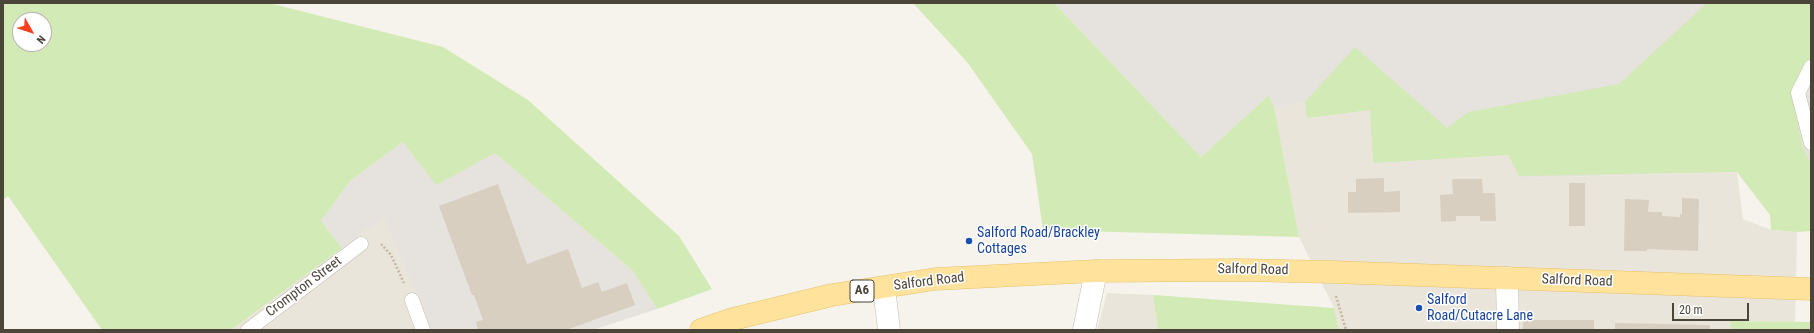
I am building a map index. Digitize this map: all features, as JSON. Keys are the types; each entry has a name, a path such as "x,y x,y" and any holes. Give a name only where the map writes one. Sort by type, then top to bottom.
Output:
{"main road":[{"name":"Salford Road","path":"701,330 733,319 832,295 935,279 1096,271 1241,270 1332,272 1811,289"}],"street":[{"path":"1084,330 1096,271"},
{"path":"1507,278 1508,330"},
{"path":"884,288 889,330"}],"lane":[{"path":"1811,67 1798,93 1811,143"},
{"name":"Crompton Street","path":"248,330 361,244"},
{"path":"412,300 423,330"}],"path":[{"path":"361,244 371,238 377,239 391,255 412,300"},
{"path":"1332,272 1337,300 1346,330"}],"shaded area":[{"path":"1054,3 1811,3 1811,225 1797,226 1765,208 1737,172 1520,178 1508,155 1373,163 1370,110 1307,118 1305,102 1274,107 1269,95 1201,157"},
{"path":"1305,102 1307,118 1370,110 1373,163 1508,155 1520,178 1737,172 1743,219 1771,230 1797,232 1795,322 1730,321 1731,330 1339,330 1334,308 1299,237 1274,107"},
{"path":"403,142 436,184 495,153 633,271 657,309 593,330 431,330 384,216 342,248 321,221 350,181"},
{"path":"384,215 431,330 231,330 342,248"},
{"path":"1107,293 1153,295 1158,330 1097,330"}],"green space":[{"path":"3,3 269,3 443,47 528,100 679,236 712,289 657,309 633,271 495,153 436,185 403,142 350,181 321,221 342,248 231,330 102,330 8,196 3,200"},
{"path":"913,3 1054,3 1201,157 1269,95 1274,107 1299,237 1043,230 1032,154 967,62"},
{"path":"1707,3 1811,3 1811,58 1800,74 1793,99 1802,146 1811,164 1811,231 1797,232 1771,230 1770,215 1737,172 1519,176 1508,155 1373,163 1370,110 1307,118 1305,102 1355,47 1447,128 1468,112 1619,84"},
{"path":"1153,295 1334,308 1339,330 1158,330"},
{"path":"1730,321 1811,322 1811,330 1731,330"}],"building":[{"path":"1384,178 1384,192 1400,191 1400,212 1348,213 1348,192 1356,192 1356,179"},
{"path":"1452,179 1482,179 1483,193 1495,193 1496,221 1480,221 1480,216 1456,216 1456,221 1441,222 1440,195 1453,194"},
{"path":"1569,183 1585,183 1585,226 1569,226"},
{"path":"498,184 527,264 568,249 582,288 598,282 602,292 627,283 635,305 566,330 478,330 476,322 483,320 474,295 472,295 439,206"},
{"path":"1682,198 1699,199 1698,251 1647,249 1647,251 1624,251 1625,199 1649,200 1648,212 1662,212 1662,216 1680,217 1680,214 1682,214"},
{"path":"1523,320 1594,320 1594,330 1523,330"},
{"path":"1615,323 1710,325 1710,330 1615,330"}],"place":[{"name":"Salford Road/Brackley Cottages","path":"969,241"},
{"name":"Salford Road/Cutacre Lane","path":"1419,308"}]}
